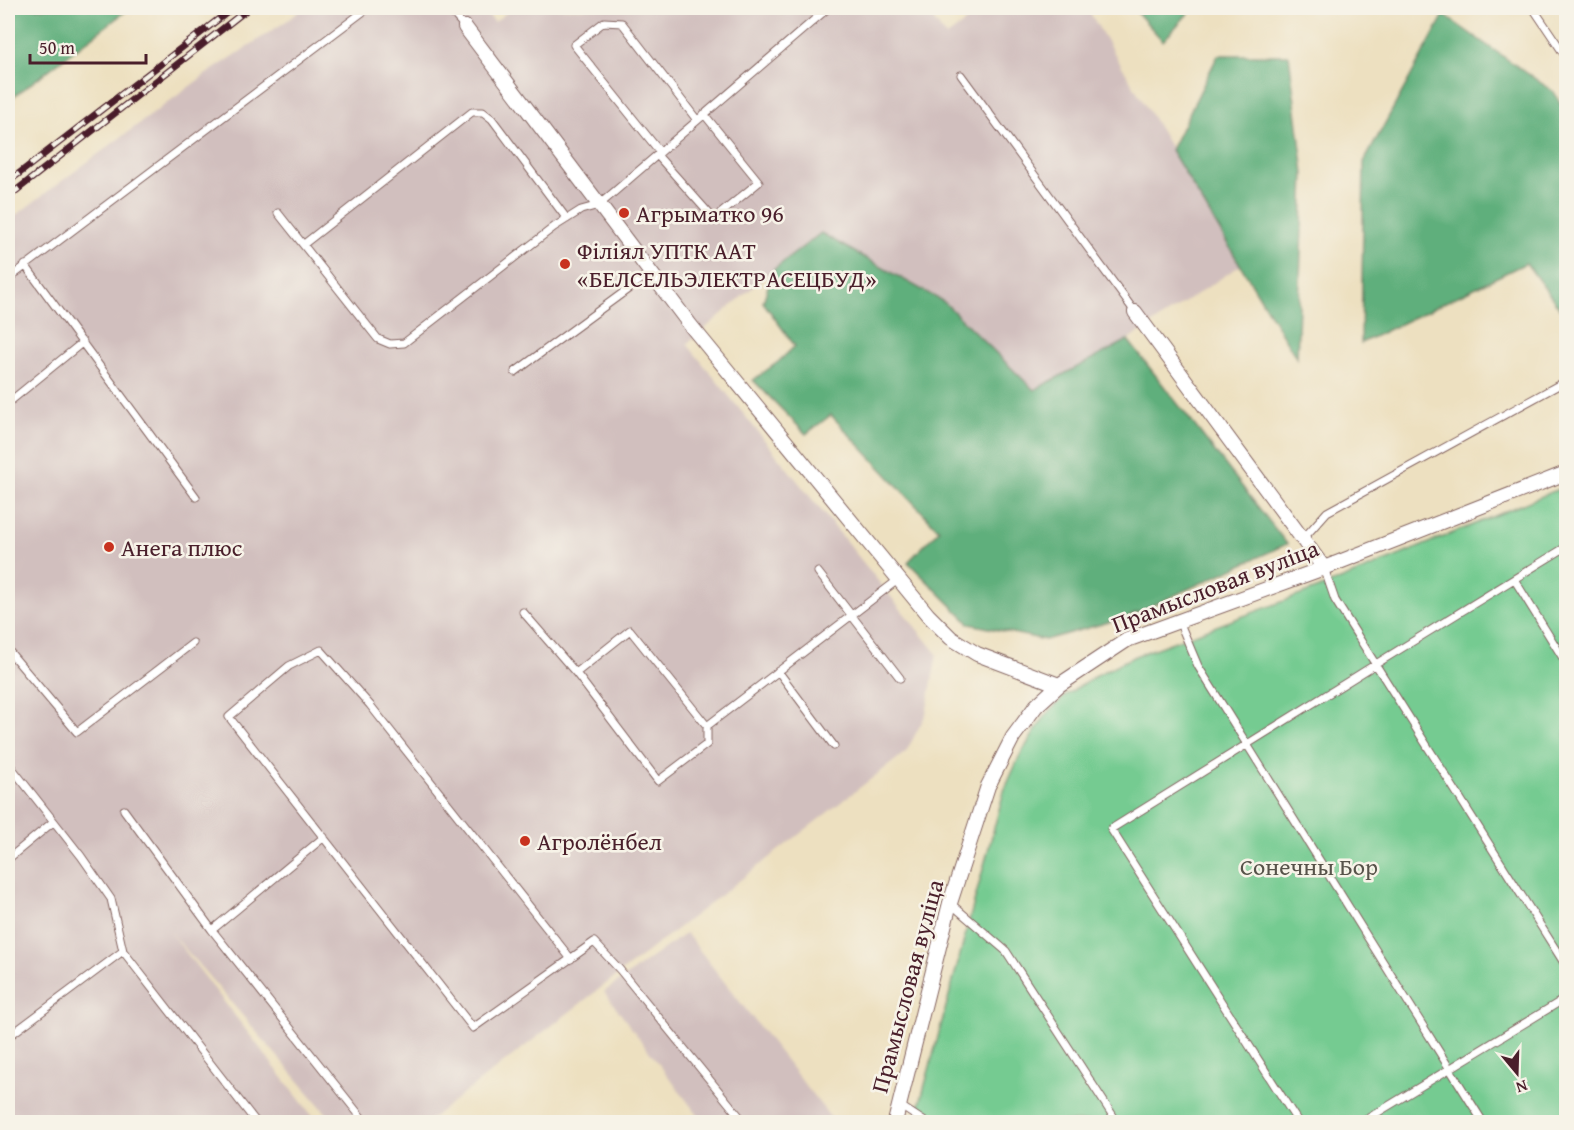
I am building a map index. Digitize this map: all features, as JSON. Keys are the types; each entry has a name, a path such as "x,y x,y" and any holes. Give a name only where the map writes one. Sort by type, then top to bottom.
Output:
{"street":[{"path":"465,27 691,326 928,615 951,638 977,654 1059,685"},
{"path":"1135,312 1324,568"},
{"name":"Прамысловая вуліца","path":"896,1122 950,903 988,786 1013,737 1036,706 1059,685 1127,639 1324,568 1566,473"}],"lane":[{"path":"8,279 368,8"},
{"path":"448,8 465,27"},
{"path":"278,213 378,339 390,344 404,343 554,226 581,210 599,205 826,8"},
{"path":"1533,8 1566,57"},
{"path":"697,120 622,23 604,22 574,45 714,219 759,182 704,114"},
{"path":"961,75 1135,312"},
{"path":"304,244 472,112 483,112 492,119 567,219"},
{"path":"25,265 196,496"},
{"path":"515,372 650,273"},
{"path":"8,403 82,342"},
{"path":"1303,539 1327,512 1566,381"},
{"path":"1298,1122 1111,829 1566,547"},
{"path":"1324,568 1335,600 1566,966"},
{"path":"818,572 900,678"},
{"path":"707,726 899,579"},
{"path":"1514,579 1566,663"},
{"path":"523,612 576,673 657,782 707,744 707,726 630,630 576,673"},
{"path":"1179,621 1198,666 1483,1122"},
{"path":"8,650 76,732 194,643"},
{"path":"570,959 370,705 321,650 289,666 229,717 473,1028 594,942 620,970 744,1122"},
{"path":"778,671 834,746"},
{"path":"8,763 81,856 111,899 123,951 256,1122"},
{"path":"124,810 212,930 365,1122"},
{"path":"8,859 53,822"},
{"path":"212,930 324,837"},
{"path":"950,903 1006,951 1117,1122"},
{"path":"8,1037 123,951"},
{"path":"1362,1122 1566,998"},
{"path":"899,1105 925,1122"}],"shaded area":[{"path":"303,8 481,8 495,22 512,8 925,8 946,37 984,8 1087,8 1241,265 1128,340 1034,390 944,302 821,233 773,270 687,344 937,654 926,714 906,752 427,1122 334,1122 168,929 317,1122 8,1122 8,221 205,75"},
{"path":"686,933 834,1122 703,1122 604,992"}],"green space":[{"path":"8,8 130,8 8,101"},
{"path":"1133,8 1193,8 1163,41"},
{"path":"1444,15 1554,92 1566,112 1566,317 1526,263 1361,343 1364,162"},
{"path":"1218,55 1289,55 1304,173 1297,359 1171,150"},
{"path":"821,233 944,302 1034,390 1128,340 1287,544 1127,617 1045,640 970,624 908,562 939,530 831,415 806,434 753,380 795,346 763,302 773,270"},
{"name":"Сонечны Бор","path":"1566,486 1566,1122 915,1122 1004,791 1020,755 1045,716 1067,694 1099,674 1135,656 1333,583"}],"railway":[{"path":"8,182 233,8"},
{"path":"8,197 249,8"}],"place":[{"name":"Агрыматко 96","path":"624,213"},
{"name":"Філіял УПТК ААТ «БЕЛСЕЛЬЭЛЕКТРАСЕЦБУД»","path":"565,264"},
{"name":"Анега плюс","path":"109,547"},
{"name":"Агролёнбел","path":"525,841"}]}
